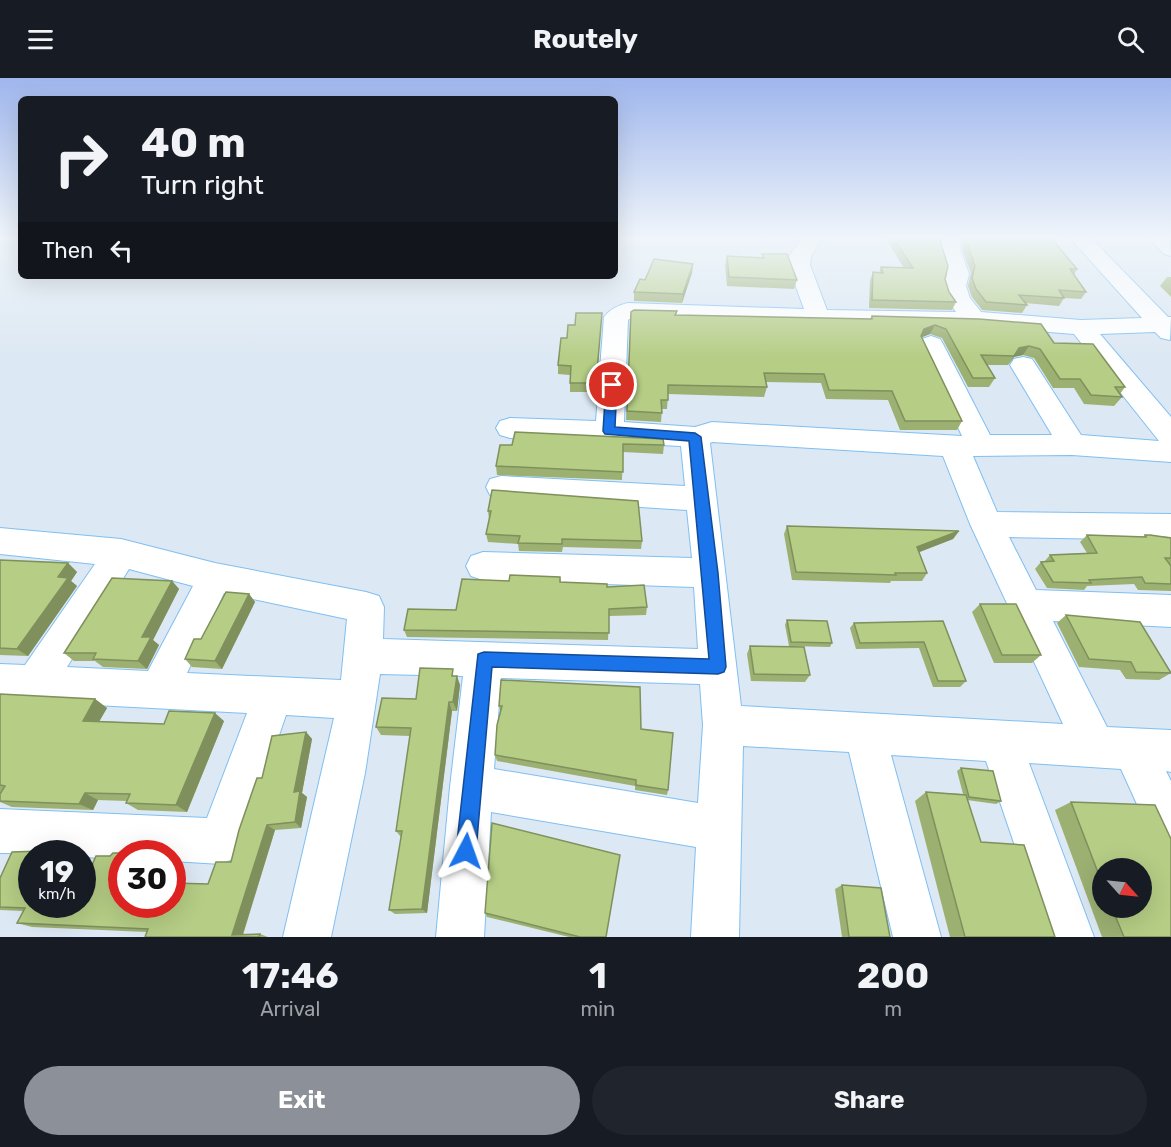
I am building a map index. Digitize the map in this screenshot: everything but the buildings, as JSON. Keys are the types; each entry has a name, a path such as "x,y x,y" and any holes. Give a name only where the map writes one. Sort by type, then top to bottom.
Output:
{"street":[{"path":"804,278 818,316"},
{"path":"958,278 955,286 959,299 974,319"},
{"path":"1120,278 1168,327"},
{"path":"609,431 616,317 628,310 974,319 1081,327 1168,327"},
{"path":"1081,327 1171,436"},
{"path":"931,344 968,446 986,524 1026,605 1133,749 1171,828"},
{"path":"1023,365 1072,445"},
{"path":"510,428 609,431 695,437 712,432 968,446 1072,445 1171,452"},
{"path":"695,437 723,725 715,937"},
{"path":"501,487 702,499"},
{"path":"986,524 1171,527"},
{"path":"5,549 121,553 215,577 366,607 365,656 358,700 307,937"},
{"path":"17,683 121,553"},
{"path":"483,566 710,573"},
{"path":"158,691 215,577"},
{"path":"1026,605 1171,611"},
{"path":"365,656 718,667"},
{"path":"460,937 471,786 484,660"},
{"path":"17,683 358,700"},
{"path":"0,831 221,841 273,697"},
{"path":"723,725 1133,749"},
{"path":"865,733 917,937"},
{"path":"1000,741 1070,937"},
{"path":"471,786 720,829"}],"route":[{"path":"466,851 484,660 718,667 695,437 609,431 612,385"}]}
